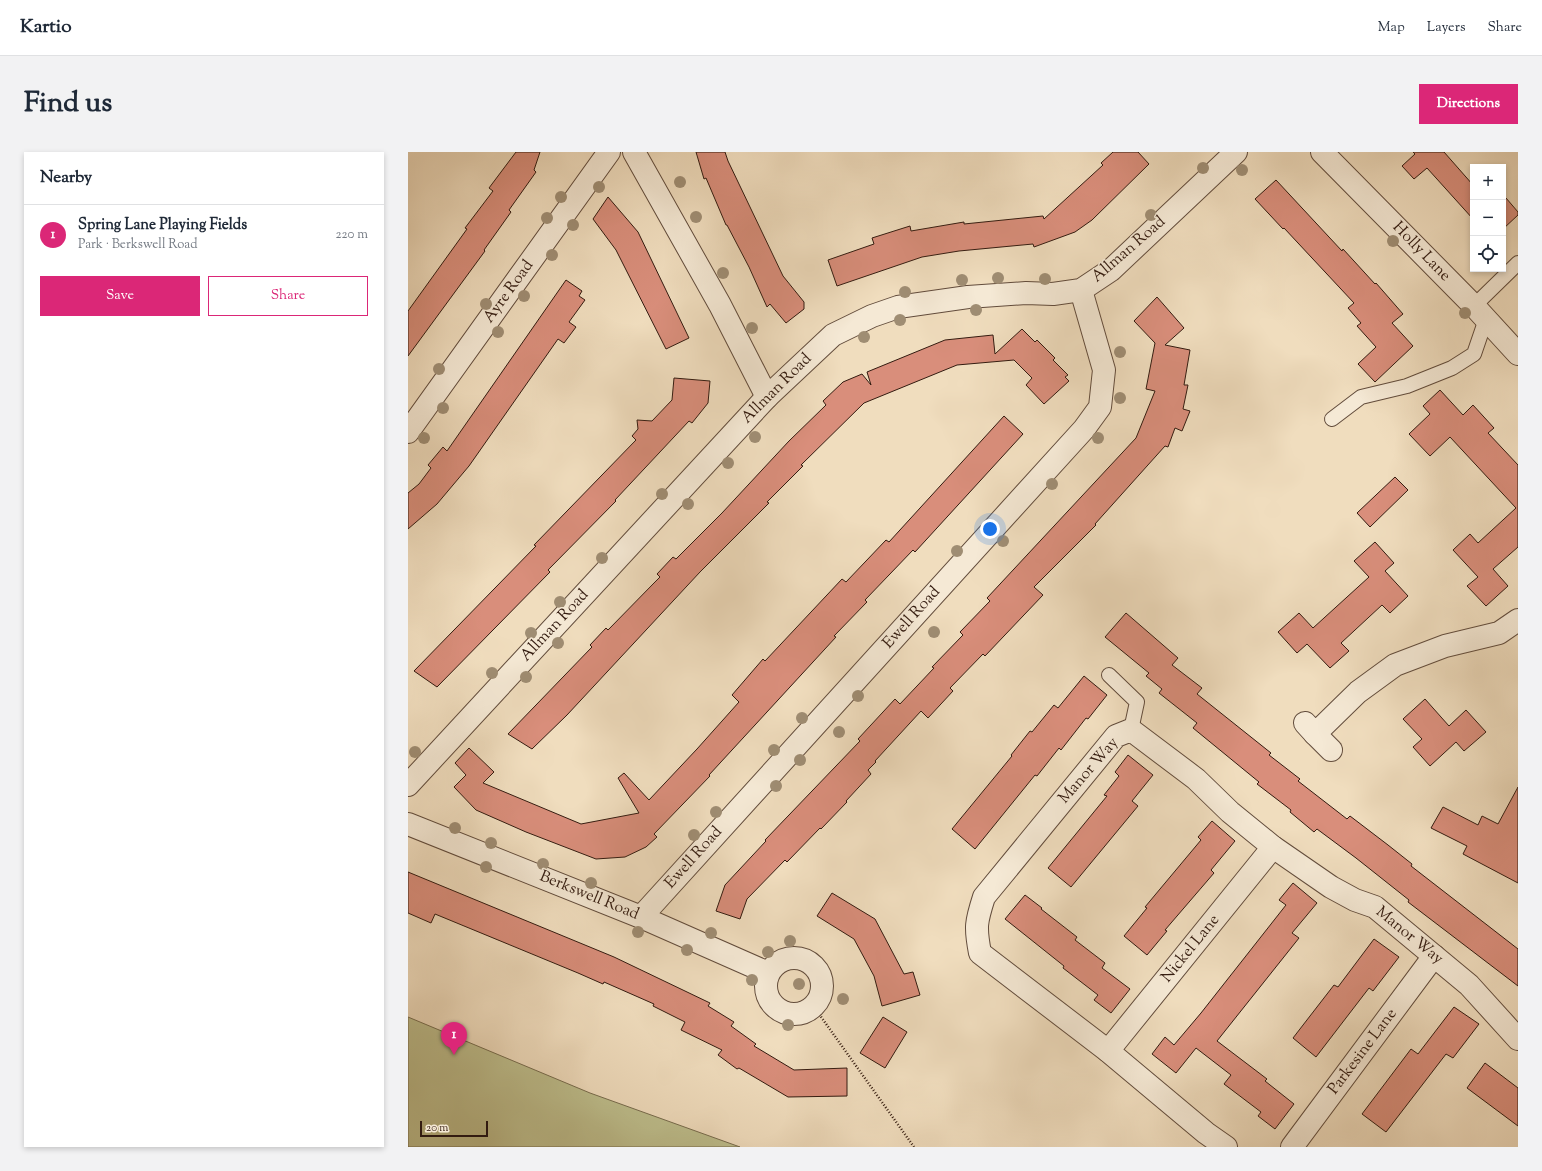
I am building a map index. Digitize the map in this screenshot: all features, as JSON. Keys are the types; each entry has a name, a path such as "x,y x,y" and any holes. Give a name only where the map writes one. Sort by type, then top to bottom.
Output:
{"street":[{"name":"Ayre Road","path":"408,432 610,152"},
{"path":"634,152 720,305 767,397"},
{"name":"Allman Road","path":"408,785 767,397 832,335 872,316 898,307 968,296 1026,293 1053,294 1082,290 1111,270 1236,152"},
{"name":"Holly Lane","path":"1322,152 1480,313 1518,354"},
{"name":"Ewell Road","path":"641,917 1079,435 1100,407 1104,370 1082,290"},
{"path":"1331,750 1310,728 1396,665 1445,646 1499,632 1518,620"},
{"name":"Manor Way","path":"1226,1147 1108,1050 980,953 976,933 976,919 984,897 1116,736 1131,730 1196,779 1230,812 1273,847 1331,887 1355,900 1375,907 1470,985 1518,1039"},
{"name":"Berkswell Road","path":"408,824 641,917 768,973"},
{"name":"Nickel Lane","path":"1108,1050 1273,847"},
{"name":"Parkesine Lane","path":"1292,1147 1434,956"},
{"path":"792,957 808,961 819,971 823,986 820,999 814,1007 798,1014 781,1012 769,1000 765,987 768,973 776,963 792,957"}],"lane":[{"path":"1332,419 1361,397 1407,386 1452,368 1474,354 1480,313 1518,263"},
{"path":"1109,675 1137,702 1131,730"}],"path":[{"path":"814,1007 914,1147"}],"green space":[{"path":"408,1017 590,1093 740,1147 408,1147"}],"building":[{"path":"516,152 540,152 534,170 536,172 509,210 511,212 484,250 485,251 408,356 408,311 467,229 465,228 493,191 489,188"},
{"path":"696,152 725,152 783,276 804,302 804,309 786,323 770,304 767,307 749,267 726,225 706,178 704,179"},
{"path":"1113,152 1138,152 1149,164 1092,220 1075,232 1034,247 1033,244 959,251 922,257 837,286 828,260 874,244 872,238 910,226 911,231 964,222 964,224 1043,216 1044,219 1103,165 1101,163"},
{"path":"1413,152 1444,152 1470,182 1470,216 1427,168 1414,179 1402,166 1415,154"},
{"path":"1276,180 1342,251 1343,249 1375,284 1376,283 1403,314 1392,323 1413,346 1375,382 1358,364 1376,347 1357,326 1361,323 1348,308 1354,303 1255,199"},
{"path":"608,197 638,232 689,338 666,349 616,250 593,219"},
{"path":"1506,198 1518,212 1518,215 1506,226"},
{"path":"566,280 582,291 579,296 585,300 569,322 576,327 564,343 558,339 469,466 437,504 408,529 408,493 419,484 431,468 428,465 443,447 447,451"},
{"path":"1157,297 1184,328 1165,345 1190,350 1184,385 1188,385 1183,409 1190,411 1182,431 1175,428 1168,447 1165,446 1095,524 1096,525 1034,587 1043,595 985,656 983,654 950,688 953,691 928,718 921,711 875,761 876,762 868,770 871,774 846,801 847,802 787,862 785,860 747,899 740,919 716,911 725,885 766,841 765,840 860,741 858,739 895,699 900,704 934,668 932,667 963,635 960,632 990,601 987,598 1136,438 1155,391 1146,389 1155,343 1134,321"},
{"path":"1022,329 1035,342 1037,340 1055,358 1053,360 1068,375 1065,377 1069,381 1044,404 1026,385 1032,378 1014,360 957,365 864,403 801,465 803,466 767,502 769,503 700,572 567,715 532,749 508,734 592,647 590,645 606,628 608,630 660,577 657,574 673,557 676,559 722,513 789,441 826,405 823,401 843,382 862,374 871,385 867,372 945,340 993,335 995,354"},
{"path":"674,378 710,381 708,403 692,423 689,421 615,500 616,501 548,570 550,572 437,687 414,671 536,546 534,545 636,440 632,436 638,429 637,420 652,421 672,400"},
{"path":"1440,390 1463,415 1473,405 1494,428 1488,433 1518,465 1518,547 1493,569 1508,586 1486,606 1467,586 1478,577 1453,550 1470,534 1478,543 1516,508 1450,437 1430,456 1409,434 1430,414 1423,406"},
{"path":"1004,416 1023,434 915,552 913,550 865,600 867,602 834,636 836,637 709,775 710,776 654,834 657,837 646,847 625,857 596,859 526,832 476,810 454,787 466,775 455,763 469,748 494,772 483,783 581,824 639,813 618,778 624,773 649,800 739,702 732,695 763,659 765,661 842,579 846,582 886,540 889,542"},
{"path":"1395,477 1408,490 1370,527 1357,513"},
{"path":"1375,542 1394,563 1385,571 1408,596 1390,613 1382,605 1341,643 1349,651 1330,668 1307,644 1297,653 1278,632 1299,613 1313,628 1369,577 1354,561"},
{"path":"1126,613 1178,658 1172,665 1202,688 1197,694 1271,753 1269,755 1300,779 1298,781 1347,819 1350,816 1388,845 1412,864 1411,866 1518,949 1518,986 1408,902 1409,900 1356,858 1317,829 1314,832 1290,812 1291,810 1257,784 1259,782 1193,728 1197,723 1159,693 1162,689 1146,676 1149,673 1105,637"},
{"path":"1084,676 1107,695 1088,719 1086,718 1061,750 1059,748 1037,776 1035,775 975,849 952,829 1012,756 1011,755 1030,731 1032,732 1054,705 1058,708"},
{"path":"1425,699 1449,726 1466,710 1486,732 1464,751 1456,742 1430,766 1413,747 1422,739 1403,719"},
{"path":"1128,755 1153,775 1132,801 1138,806 1071,887 1048,868 1107,796 1104,795 1119,776 1115,772"},
{"path":"1518,787 1518,883 1463,854 1467,846 1431,828 1443,807 1478,825 1482,816 1498,824"},
{"path":"1212,821 1235,841 1211,870 1214,873 1165,930 1167,931 1147,955 1124,936 1147,908 1145,907 1201,840 1198,837"},
{"path":"408,872 614,957 710,1003 708,1006 734,1022 731,1026 756,1044 754,1046 794,1070 847,1068 847,1096 788,1097 739,1068 737,1069 718,1055 722,1050 681,1030 685,1022 653,1006 654,1004 604,982 603,984 435,914 431,923 408,913"},
{"path":"1293,883 1317,903 1292,933 1299,938 1217,1041 1267,1079 1265,1081 1294,1104 1275,1129 1258,1116 1261,1112 1224,1084 1231,1075 1196,1048 1176,1073 1152,1054 1165,1037 1174,1045 1201,1013 1286,905 1279,900"},
{"path":"832,893 875,919 904,974 913,972 920,995 882,1006 874,976 854,939 817,916"},
{"path":"1025,895 1077,937 1075,940 1105,963 1102,968 1130,989 1111,1013 1094,1000 1098,995 1063,968 1064,966 1005,919"},
{"path":"1374,939 1399,957 1373,991 1369,988 1316,1057 1293,1038 1334,985 1338,987"},
{"path":"1454,1007 1479,1024 1453,1058 1446,1054 1386,1132 1362,1114 1411,1049 1418,1054"},
{"path":"883,1017 907,1032 885,1068 860,1053"},
{"path":"1485,1063 1518,1088 1518,1126 1467,1088"}],"place":[{"name":"Spring Lane Playing Fields","path":"454,1055"}]}
